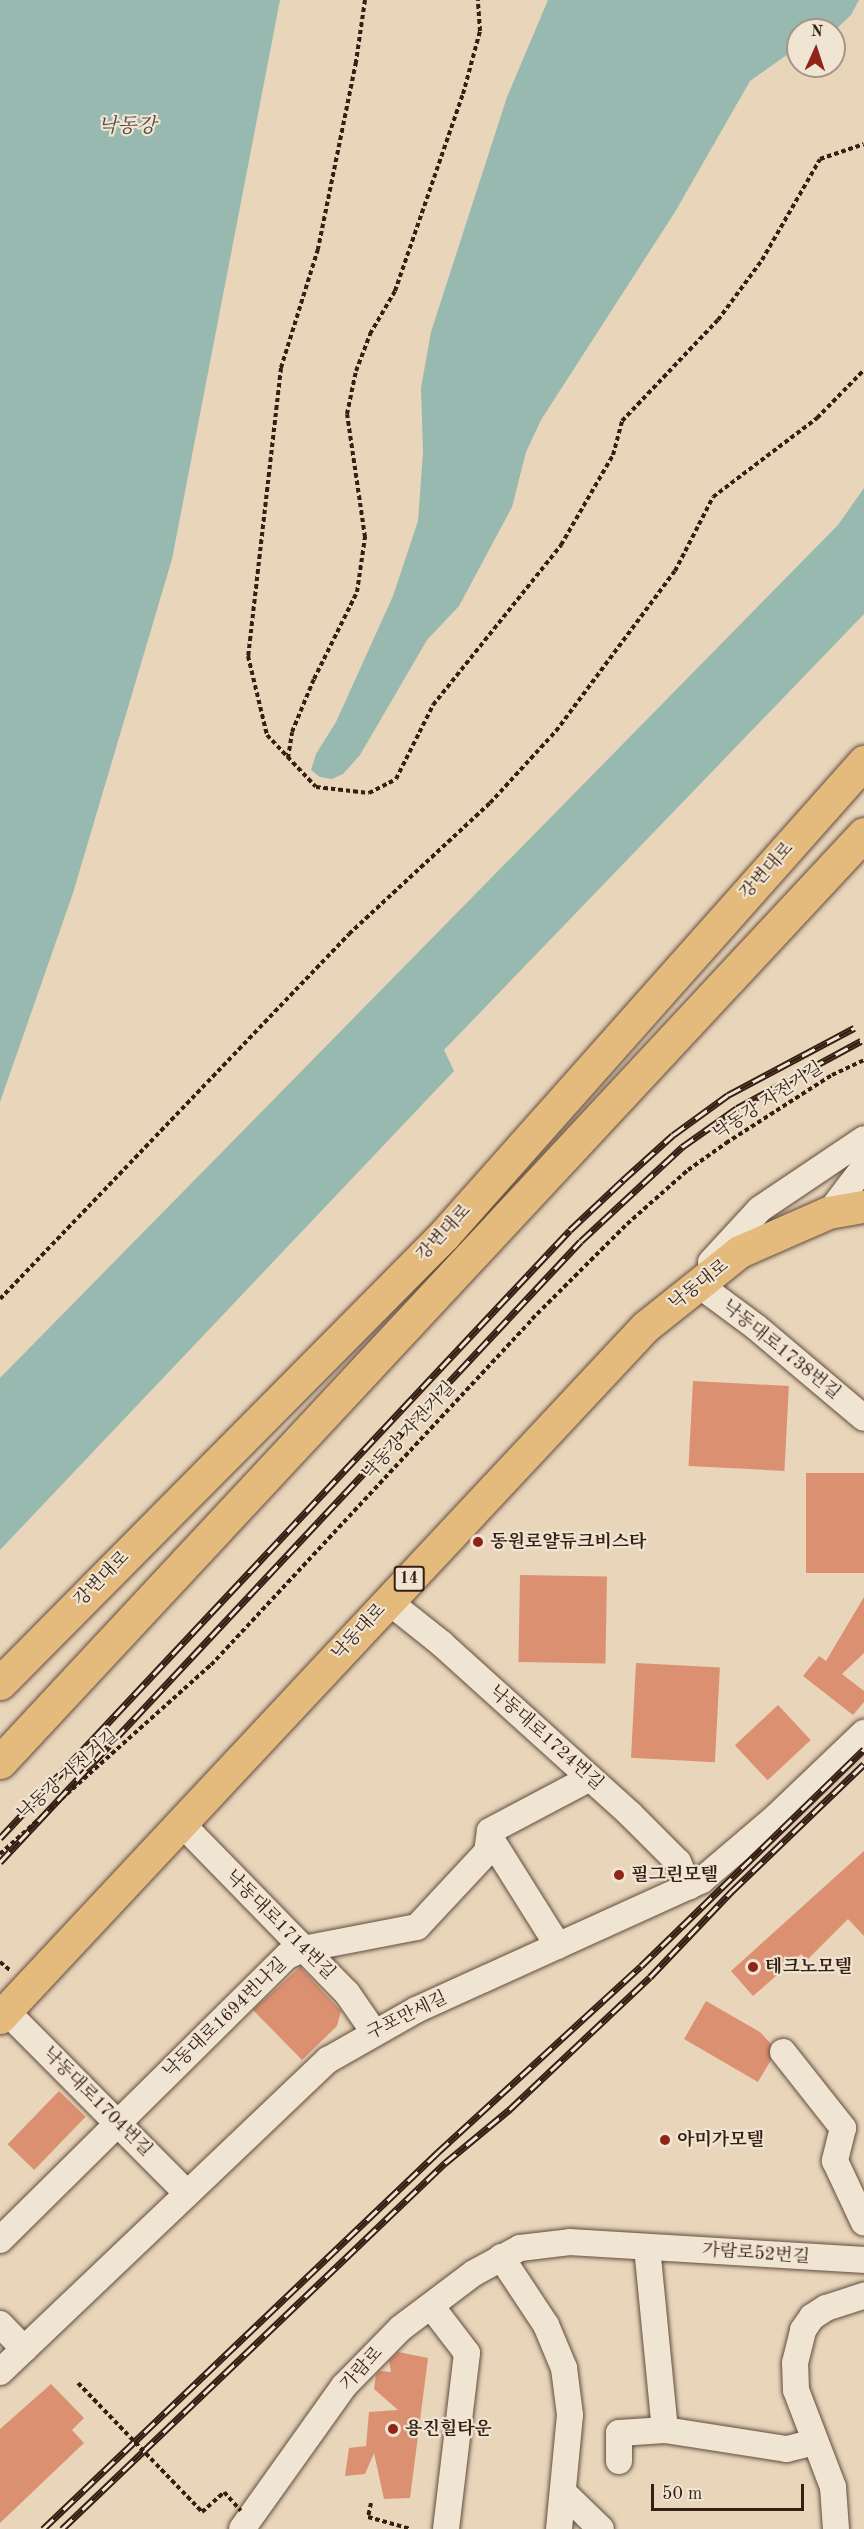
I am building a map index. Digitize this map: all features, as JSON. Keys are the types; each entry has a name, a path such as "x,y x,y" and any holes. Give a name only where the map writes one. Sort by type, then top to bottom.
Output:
{"highway":[{"name":"강변대로","path":"0,1683 444,1235 864,762"},
{"name":"강변대로","path":"0,1762 864,834"}],"main road":[{"name":"낙동대로","path":"3,2014 646,1327 740,1252 828,1213 864,1207"}],"street":[{"path":"674,1304 760,1209 864,1139"},
{"path":"828,1213 864,1167"},
{"name":"낙동대로1738번길","path":"698,1284 864,1418"},
{"name":"낙동대로1724번길","path":"388,1601 442,1644 590,1778 678,1862 689,1887"},
{"name":"구포만세길","path":"0,2372 328,2060 374,2032 689,1887 720,1867 864,1733"},
{"name":"낙동대로1694번나길","path":"0,2240 287,1956 303,1949 417,1927 488,1852 490,1831 590,1778"},
{"name":"낙동대로1714번길","path":"181,1823 348,1993 374,2032"},
{"path":"491,1839 558,1946"},
{"name":"낙동대로1704번길","path":"3,2014 118,2123 187,2193"},
{"path":"783,2052 843,2128 835,2161 864,2223"},
{"name":"가람로52번길","path":"511,2252 562,2242 864,2260"},
{"path":"647,2247 665,2430"},
{"path":"511,2252 564,2367 570,2415 559,2529"},
{"name":"가람로","path":"244,2524 344,2386 401,2328 511,2252"},
{"path":"836,2529 833,2487 794,2380 802,2330 826,2308 864,2296"},
{"path":"431,2306 466,2353 446,2529"},
{"path":"0,2324 24,2349"},
{"path":"619,2461 620,2433 665,2430 768,2448 787,2449 815,2442"},
{"path":"564,2494 601,2529"}],"path":[{"path":"365,0 356,62 318,249 280,368 248,656 267,735 316,786 369,793 396,779 433,705 561,545 613,455 622,421 718,320 762,260 820,159 864,144"},
{"path":"288,758 292,732 314,679 357,592 364,537 347,414 356,371 370,334 395,291 463,94 480,32 478,0"},
{"path":"0,1299 340,943 490,803 556,731 675,571 713,497 817,418 864,370"},
{"name":"낙동강 자전거길","path":"0,1854 212,1665 532,1319 627,1224 717,1150 832,1075 864,1060"},
{"path":"78,2383 202,2512 224,2492 244,2524"},
{"path":"371,2504 368,2517 411,2529"}],"water":[{"name":"낙동강","path":"0,0 280,0 172,559 73,893 0,1102"},
{"path":"548,0 859,0 846,20 786,18 786,56 750,81 675,212 541,420 526,452 512,507 459,606 427,640 360,755 343,774 332,779 320,777 311,770 316,754 336,722 393,596 418,521 423,452 421,388 431,332 507,97"},
{"path":"864,488 864,614 444,1050 454,1071 0,1550 0,1378 838,525"}],"building":[{"path":"693,1381 789,1386 784,1471 689,1466"},
{"path":"806,1473 864,1473 864,1573 806,1573"},
{"path":"520,1575 607,1577 605,1664 518,1662"},
{"path":"864,1597 864,1653 842,1674 864,1691 864,1702 853,1715 803,1676 819,1656 826,1661"},
{"path":"636,1663 720,1667 715,1762 631,1758"},
{"path":"778,1705 811,1740 768,1780 735,1745"},
{"path":"864,1851 864,1936 848,1919 807,1960 801,1954 753,1996 731,1971"},
{"path":"300,1967 341,2011 337,2026 302,2060 253,2010"},
{"path":"706,2001 760,2032 771,2044 771,2060 758,2082 684,2039"},
{"path":"59,2091 86,2117 34,2170 8,2144"},
{"name":"용진힐타운","path":"398,2352 428,2358 410,2498 384,2499 374,2453 365,2474 345,2476 349,2448 366,2446 369,2412 398,2410 374,2389 376,2375 380,2371 391,2372 389,2361"},
{"path":"51,2384 84,2418 72,2430 84,2443 0,2523 0,2429"}],"railway":[{"path":"0,1838 570,1230 673,1135 728,1095 854,1028"},
{"path":"0,1862 581,1241 682,1147 737,1108 861,1041"},
{"path":"43,2529 438,2152 641,1966 864,1749"},
{"path":"62,2529 445,2163 510,2109 650,1977 732,1891 864,1764"}],"place":[{"name":"동원로얄듀크비스타","path":"478,1542"},
{"name":"필그린모텔","path":"619,1875"},
{"name":"테크노모텔","path":"753,1967"},
{"name":"아미가모텔","path":"665,2140"},
{"name":"용진힐타운","path":"393,2429"}]}
